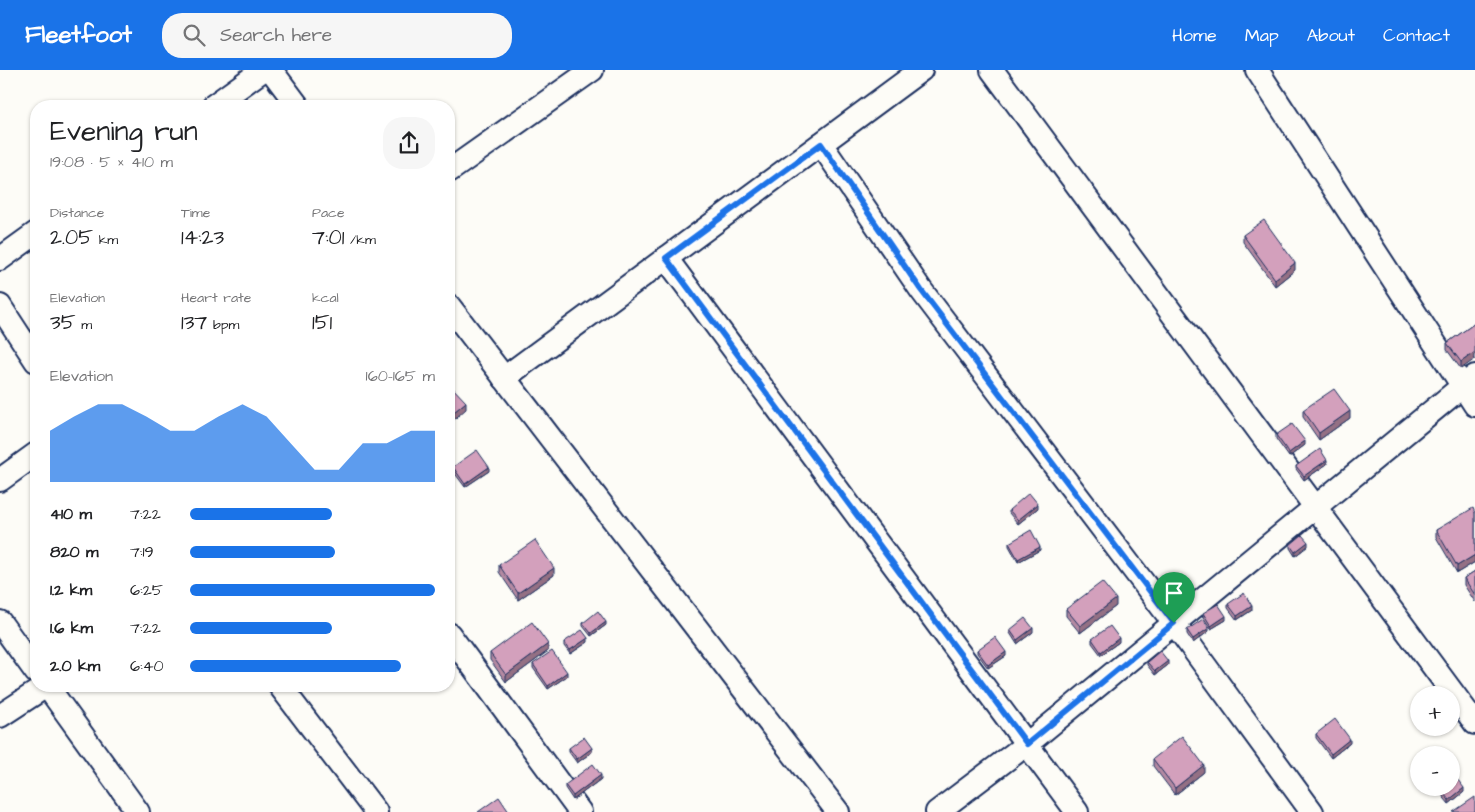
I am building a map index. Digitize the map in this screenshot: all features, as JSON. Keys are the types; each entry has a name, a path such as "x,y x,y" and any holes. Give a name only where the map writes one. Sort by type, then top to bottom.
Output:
{"street":[{"path":"221,100 263,70"},
{"path":"271,70 294,100"},
{"path":"455,167 592,70"},
{"path":"504,378 921,70"},
{"path":"992,70 1475,723"},
{"path":"1257,70 1469,381 1475,405"},
{"path":"821,144 927,298 1174,623 1312,812"},
{"path":"0,259 30,237"},
{"path":"666,258 1076,812"},
{"path":"0,306 30,352"},
{"path":"455,314 838,812"},
{"path":"936,812 1027,744 1469,381"},
{"path":"0,480 30,458"},
{"path":"0,622 30,664"},
{"path":"455,642 580,812"},
{"path":"0,716 37,692"},
{"path":"50,692 138,812"},
{"path":"285,692 376,812"}],"building":[{"path":"1264,220 1295,263 1275,279 1243,235"},
{"path":"1475,323 1475,352 1461,362 1447,343"},
{"path":"1334,389 1350,411 1319,433 1303,410"},
{"path":"455,390 466,402 455,411"},
{"path":"1292,424 1305,441 1289,453 1276,435"},
{"path":"1320,449 1327,460 1304,476 1296,466"},
{"path":"477,450 489,467 465,484 455,470 455,466"},
{"path":"1029,493 1038,504 1018,520 1009,510"},
{"path":"1473,508 1475,513 1475,555 1457,566 1436,530"},
{"path":"1031,530 1040,547 1018,559 1009,543"},
{"path":"1302,535 1308,542 1295,552 1290,545"},
{"path":"535,540 554,568 518,593 499,565"},
{"path":"1475,571 1475,595 1464,578"},
{"path":"1102,582 1116,599 1080,626 1066,609"},
{"path":"1244,593 1252,606 1237,616 1228,604"},
{"path":"1218,604 1226,616 1211,626 1203,613"},
{"path":"598,611 606,622 591,633 583,623"},
{"path":"1025,618 1033,628 1017,640 1010,630"},
{"path":"1203,619 1209,628 1193,639 1187,630"},
{"path":"532,622 548,644 506,675 490,653"},
{"path":"1110,626 1119,638 1101,652 1092,639"},
{"path":"582,630 588,638 570,650 564,642"},
{"path":"995,637 1006,652 988,665 977,650"},
{"path":"552,651 567,672 548,686 533,664"},
{"path":"1160,651 1168,661 1155,671 1147,662"},
{"path":"1335,719 1350,739 1331,754 1316,734"},
{"path":"1182,736 1204,765 1175,788 1153,759"},
{"path":"584,737 592,748 577,759 569,748"},
{"path":"593,764 601,775 573,796 565,785"},
{"path":"1460,783 1464,788 1460,791"},
{"path":"1446,796 1454,796 1449,800"},
{"path":"499,797 509,812 478,812"},
{"path":"1475,797 1475,812 1453,812"}],"route":[{"path":"821,144 921,290 1174,623 1027,744 666,258 821,144"}]}
